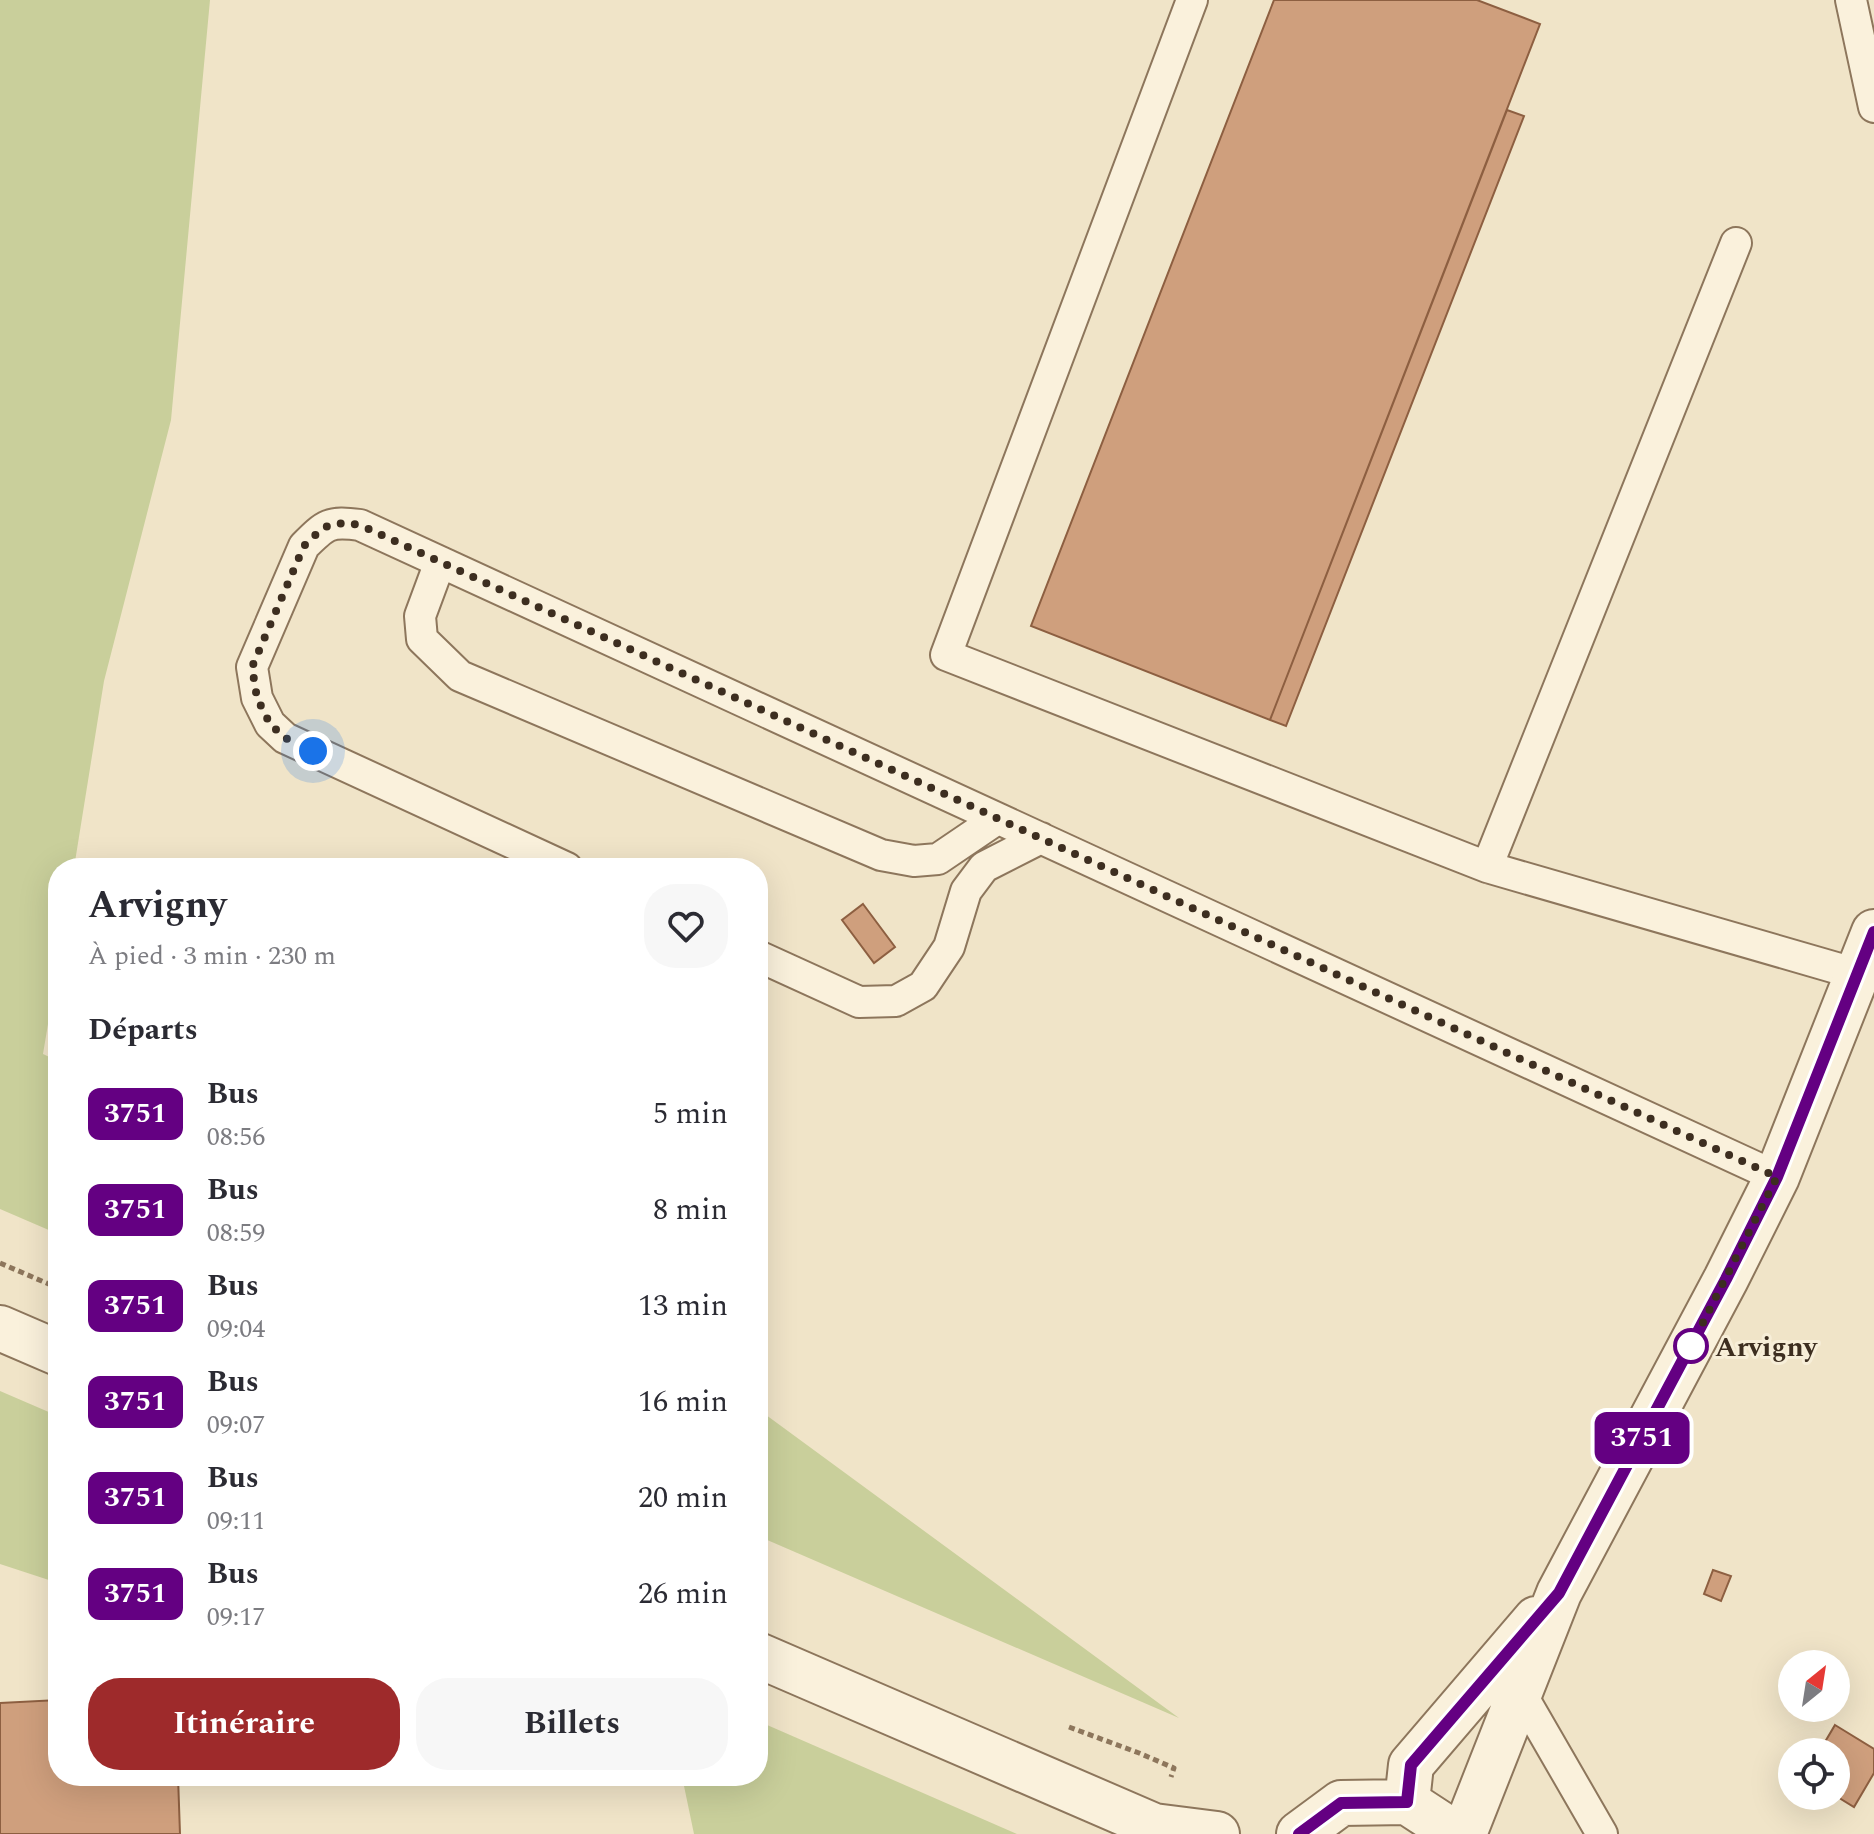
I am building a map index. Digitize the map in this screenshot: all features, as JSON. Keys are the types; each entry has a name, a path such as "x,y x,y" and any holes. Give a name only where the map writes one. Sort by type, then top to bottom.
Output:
{"street":[{"path":"1464,1834 1559,1593 1777,1177 1874,932"},
{"path":"0,1328 48,1349"},
{"path":"1407,1802 1411,1765 1559,1593"},
{"path":"768,1659 1159,1830 1217,1834"},
{"path":"1299,1834 1341,1803 1407,1802 1456,1834"}],"lane":[{"path":"1192,0 946,655 1487,867 1857,974"},
{"path":"1851,0 1874,107"},
{"path":"1487,867 1736,243"},
{"path":"545,858 285,738 270,724 257,698 252,667 304,546 318,532 335,522 360,525 1777,1177"},
{"path":"440,562 420,616 422,639 460,676 881,855 914,861 938,859 997,819"},
{"path":"768,961 859,1002 896,1001 923,986 949,947 966,891 984,867 1041,838"},
{"path":"1520,1692 1602,1834"}],"path":[{"path":"0,1263 48,1284"}],"green space":[{"path":"0,0 210,0 171,420 104,681 76,858 48,858 48,1024 43,1054 48,1056 48,1230 0,1209"},
{"path":"0,1391 48,1412 48,1580 0,1564"},
{"path":"768,1416 1179,1718 768,1540"},
{"path":"768,1725 1017,1834 694,1834 684,1786 768,1786"}],"building":[{"path":"1274,0 1477,0 1540,24 1270,720 1031,626"},
{"path":"1507,110 1524,116 1286,726 1270,720"},
{"path":"863,904 895,947 874,963 842,920"},
{"path":"1713,1570 1731,1576 1721,1601 1704,1594"},
{"path":"48,1701 48,1786 178,1786 180,1834 0,1834 0,1703"},
{"path":"1835,1725 1874,1749 1874,1773 1854,1807 1850,1805 1850,1738 1827,1738"}],"bus line":[{"name":"3751","path":"1299,1834 1341,1803 1407,1802 1411,1765 1559,1593 1777,1177 1874,932"}],"place":[{"name":"Arvigny","path":"1691,1346"}],"route":[{"path":"313,751 285,738 270,724 257,698 252,667 304,546 318,532 335,522 360,525 1777,1177 1691,1346"}]}
